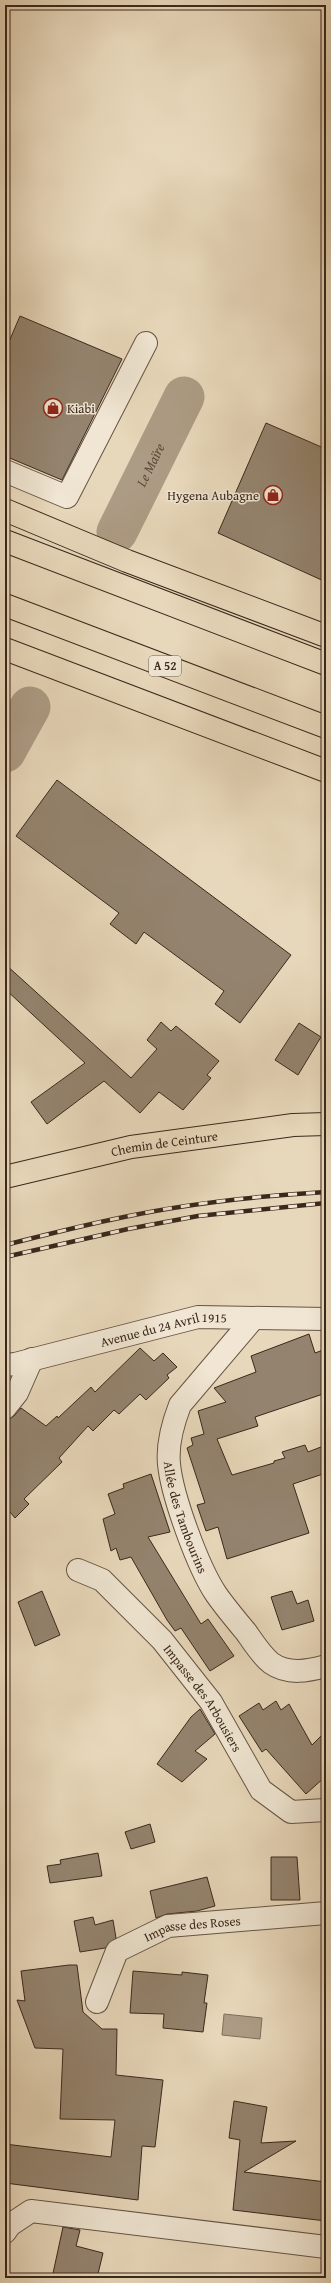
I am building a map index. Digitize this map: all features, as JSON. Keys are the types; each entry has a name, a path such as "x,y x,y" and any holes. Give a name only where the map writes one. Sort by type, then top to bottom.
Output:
{"main road":[{"path":"5,510 120,559 326,636"},
{"path":"5,541 326,664"},
{"name":"A 52","path":"5,605 326,727"},
{"path":"5,648 326,771"},
{"name":"Chemin de Ceinture","path":"5,1176 131,1147 293,1125 326,1124"}],"street":[{"path":"5,471 67,497 146,343"},
{"name":"Avenue du 24 Avril 1915","path":"5,1365 32,1360 198,1317 326,1319"},
{"name":"Allée des Tambourins","path":"253,1319 180,1405 174,1419 170,1445 169,1463 172,1479 181,1512 203,1571 216,1593 261,1653 271,1663 287,1670 304,1672 326,1666"},
{"path":"5,1408 17,1393 32,1360"},
{"name":"Impasse des Arbousiers","path":"78,1570 102,1580 162,1640 211,1702 261,1790 291,1812 326,1810"},
{"name":"Impasse des Roses","path":"97,2002 117,1950 168,1926 326,1913"},
{"path":"5,2232 10,2225 31,2211 326,2247"}],"shaded area":[{"path":"224,2014 262,2018 260,2039 222,2035"}],"building":[{"name":"Kiabi","path":"20,316 122,359 62,480 5,456 5,351"},
{"name":"Hygena Aubagne","path":"266,423 326,449 326,582 218,533"},
{"path":"57,780 291,955 240,1023 215,1004 224,991 144,932 136,944 110,924 119,913 16,836"},
{"path":"5,964 131,1078 157,1049 147,1040 161,1022 171,1031 176,1026 219,1061 207,1075 211,1078 183,1110 159,1092 140,1113 104,1081 47,1124 31,1102 85,1063 5,989"},
{"path":"299,1023 321,1037 298,1075 275,1060"},
{"path":"309,1334 315,1353 326,1349 326,1393 255,1417 258,1426 217,1439 232,1475 274,1463 274,1461 285,1458 282,1452 305,1445 308,1452 326,1445 326,1473 293,1484 309,1533 227,1559 218,1527 206,1531 197,1505 205,1503 187,1448 193,1445 191,1438 204,1434 198,1411 226,1402 214,1388 256,1372 251,1356"},
{"path":"140,1348 154,1361 163,1353 177,1367 167,1375 169,1378 146,1400 140,1394 119,1414 114,1410 93,1431 88,1426 59,1458 62,1462 24,1499 29,1504 15,1518 10,1512 5,1517 5,1424 8,1420 21,1408 46,1426 57,1416 58,1418 91,1387 95,1392"},
{"path":"151,1474 170,1532 148,1537 201,1624 208,1619 234,1656 210,1671 181,1628 175,1631 167,1620 131,1557 120,1560 116,1548 111,1551 103,1519 115,1514 108,1494 124,1488 123,1484"},
{"path":"42,1591 60,1635 35,1646 18,1602"},
{"path":"292,1591 297,1604 308,1600 314,1621 282,1630 271,1597"},
{"path":"276,1701 281,1710 289,1704 312,1745 326,1731 326,1776 306,1794 266,1749 262,1752 239,1716 259,1703 263,1710"},
{"path":"200,1709 215,1734 195,1751 207,1759 182,1782 157,1764 191,1717"},
{"path":"150,1824 155,1842 131,1849 125,1832"},
{"path":"98,1853 102,1876 50,1883 47,1866 61,1864 60,1860"},
{"path":"271,1857 297,1857 300,1900 271,1900"},
{"path":"207,1877 215,1906 197,1911 167,1914 156,1918 150,1891"},
{"path":"93,1917 95,1925 113,1920 116,1938 105,1948 80,1952 74,1921"},
{"path":"77,1965 83,2012 102,2029 117,2029 116,2075 163,2080 155,2147 142,2146 138,2200 5,2183 5,2144 111,2157 115,2120 60,2119 63,2049 35,2048 17,2000 25,2001 21,1971"},
{"path":"133,1971 182,1975 182,1972 208,1975 204,2003 207,2003 203,2032 163,2028 164,2014 130,2013"},
{"path":"234,2101 267,2107 261,2143 296,2141 244,2172 326,2182 326,2221 233,2210 240,2140 229,2138"},
{"path":"63,2227 80,2230 76,2246 103,2253 97,2278 52,2278"}],"waterway":[{"name":"Le Maïre","path":"117,532 184,397"},
{"name":"Le Maïre","path":"5,752 30,707"}],"railway":[{"path":"5,1245 94,1223 149,1212 250,1198 326,1192"},
{"path":"5,1257 128,1229 198,1216 326,1203"}],"place":[{"name":"Kiabi","path":"53,408"},
{"name":"Hygena Aubagne","path":"273,495"}]}
